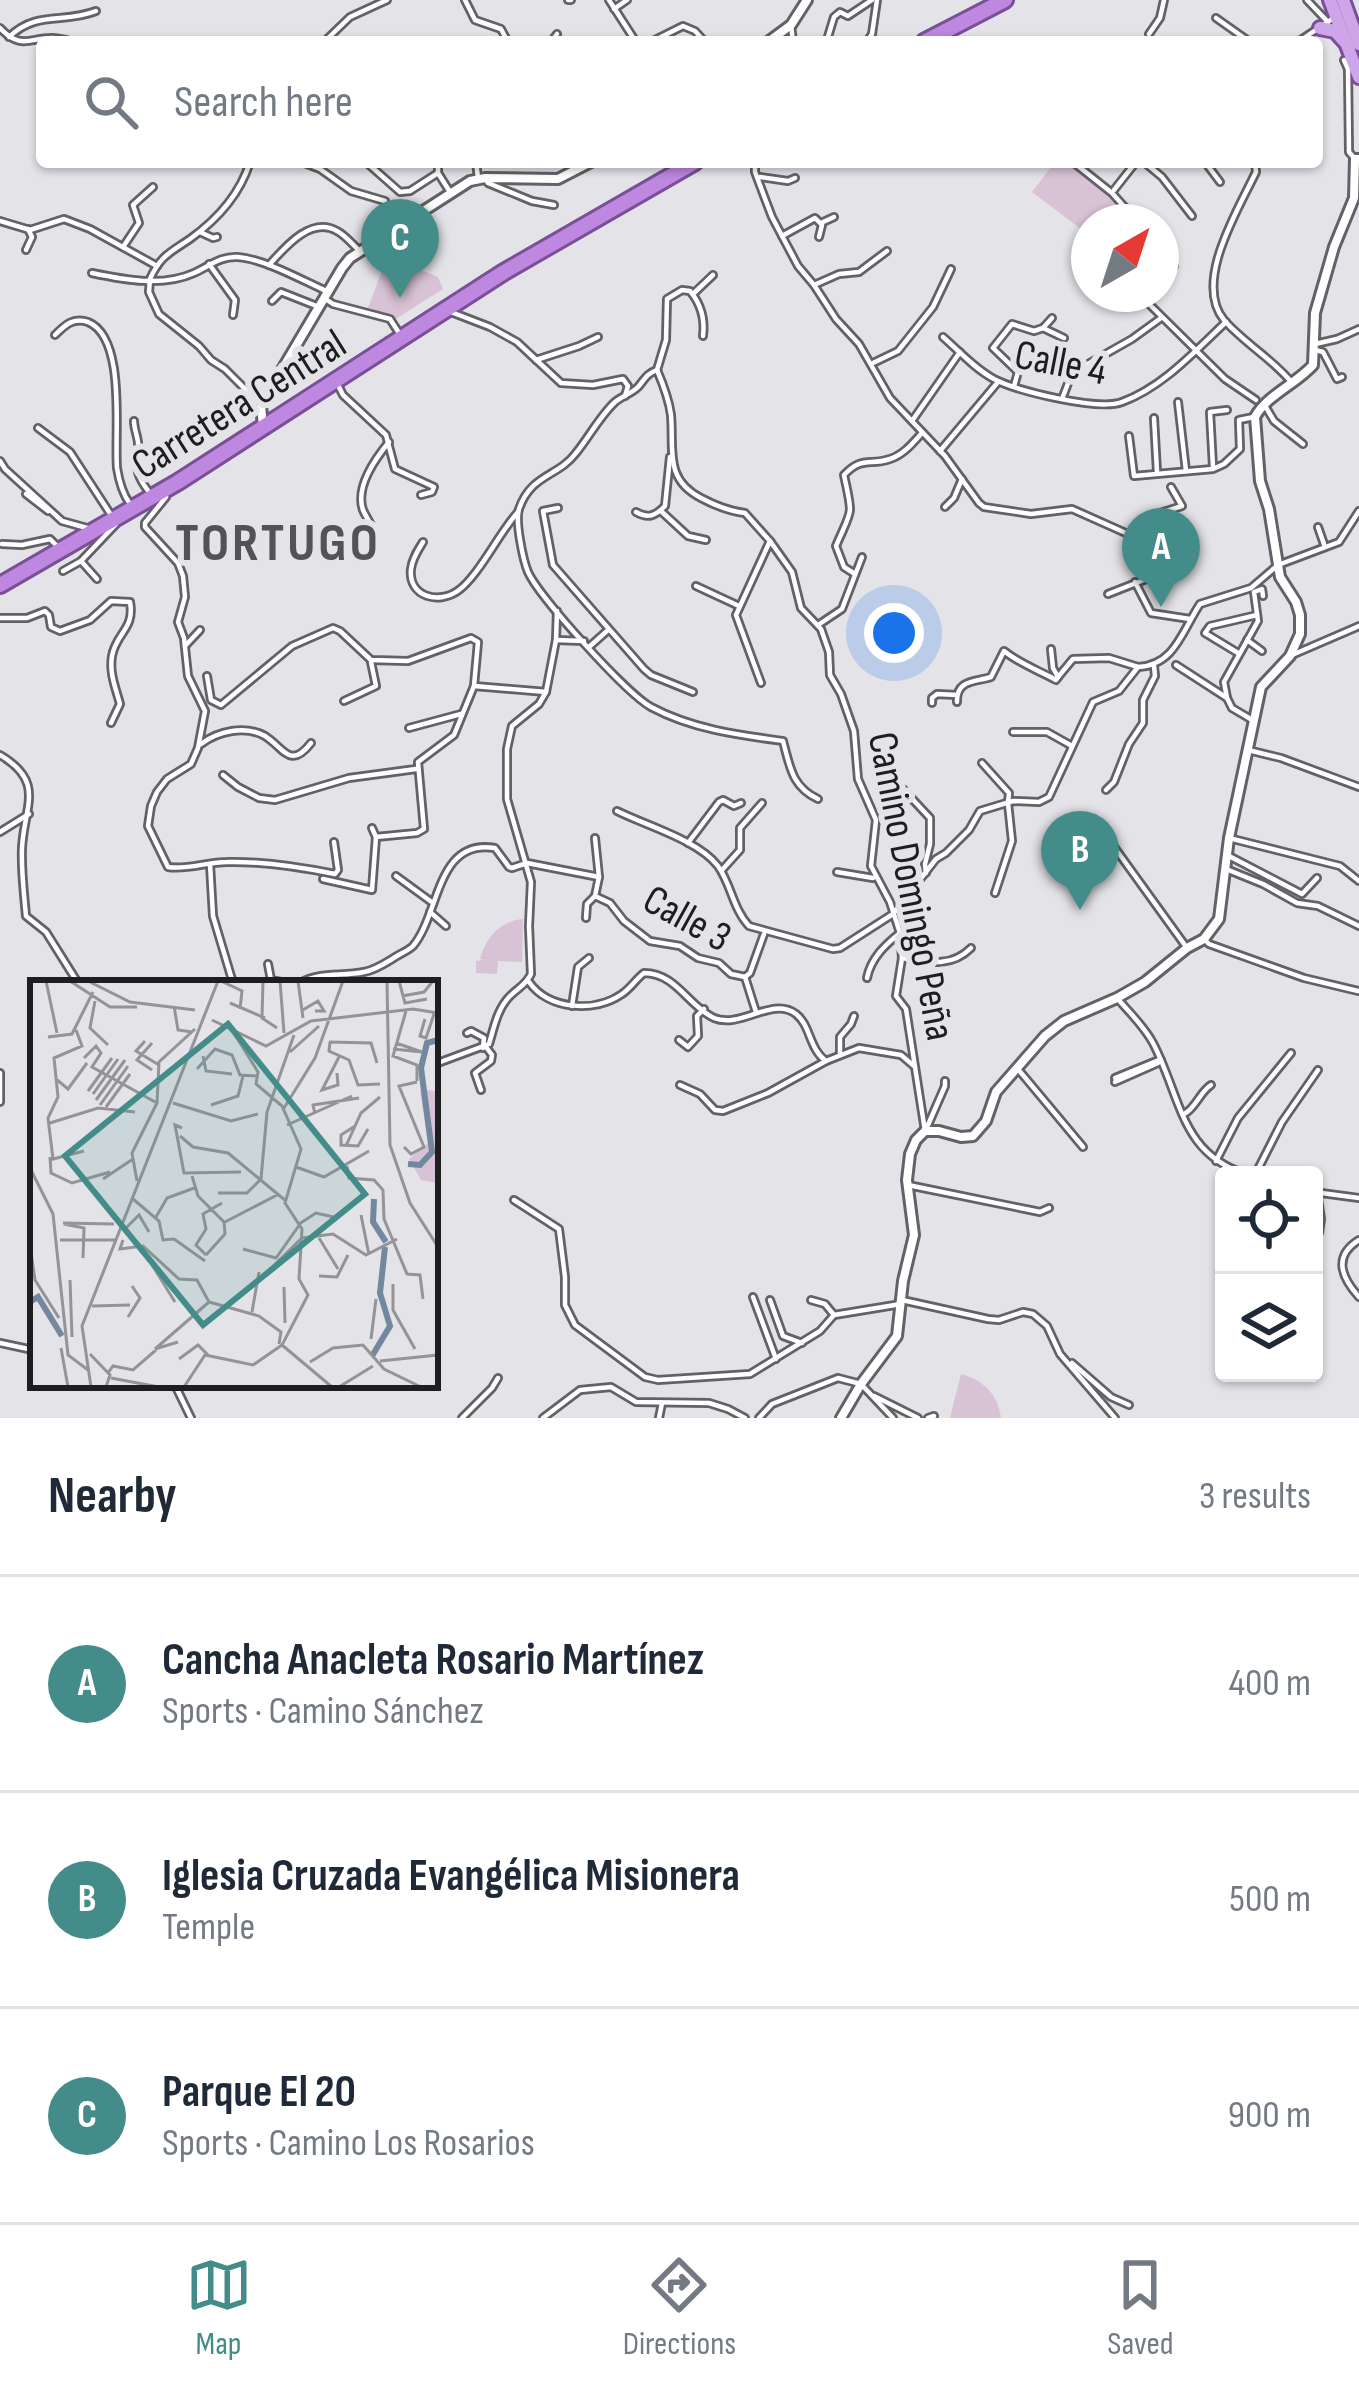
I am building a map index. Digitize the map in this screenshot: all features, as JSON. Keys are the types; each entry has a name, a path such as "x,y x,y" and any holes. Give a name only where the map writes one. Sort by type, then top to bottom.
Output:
{"highway":[{"path":"922,36 991,0"},
{"path":"936,36 1005,0"},
{"name":"Carretera Central","path":"0,582 336,381 582,218 671,168"},
{"name":"Carretera Central","path":"262,426 400,333 684,168"},
{"name":"Carretera Central","path":"0,582 168,484"}],"main road":[{"path":"1330,0 1359,77"},
{"path":"1339,14 1335,31 1351,51"}],"street":[{"path":"330,36 350,17 386,0"},
{"path":"465,0 478,23 501,29 505,36"},
{"path":"609,0 632,36"},
{"path":"614,8 628,0"},
{"path":"777,36 791,25 807,0"},
{"path":"828,36 840,12 848,16 874,0"},
{"path":"871,36 874,0"},
{"path":"1148,34 1160,18 1164,0"},
{"path":"1307,0 1339,14"},
{"path":"9,37 32,20 96,11"},
{"path":"1307,36 1339,14"},
{"path":"1216,18 1242,36"},
{"path":"791,25 793,36"},
{"path":"663,36 683,26 699,36"},
{"path":"0,28 9,37 36,42"},
{"path":"926,1131 973,1136 986,1121 996,1092 1045,1036 1064,1021 1145,982 1204,939 1219,919 1229,838 1261,687 1290,656 1300,634 1296,602 1280,578 1260,481 1255,417 1260,402 1311,369 1315,313 1354,198 1357,159 1349,152 1351,51"},
{"path":"248,168 225,208 170,250 157,266 149,292 159,314 261,405"},
{"path":"317,168 351,190 385,201"},
{"path":"373,168 400,192 439,173"},
{"path":"439,168 450,193"},
{"path":"478,168 488,183 554,205"},
{"path":"262,426 261,405 342,268 360,251 482,178 558,179 579,168"},
{"path":"756,168 798,266 872,363 890,398 984,507 1031,514 1072,509 1128,534"},
{"path":"1083,168 1122,204"},
{"path":"1112,193 1135,168"},
{"path":"1149,168 1162,177 1192,216"},
{"path":"1210,168 1220,182"},
{"path":"1256,168 1226,235 1213,283 1215,306 1293,384"},
{"path":"756,174 788,182 795,178"},
{"path":"123,247 140,224 133,205 153,187"},
{"path":"821,223 834,217"},
{"path":"0,221 28,229 64,218 157,266"},
{"path":"782,236 814,218 821,223"},
{"path":"819,237 821,223"},
{"path":"268,266 284,248 319,226 336,230 360,251"},
{"path":"26,250 32,237 28,229"},
{"path":"198,232 217,237"},
{"path":"814,285 838,274 859,272 887,251"},
{"path":"92,273 122,279 174,279 219,259 240,257 268,266 333,304 390,320 400,333"},
{"path":"209,264 235,300 233,315"},
{"path":"872,363 898,350 933,307 951,268"},
{"path":"693,294 713,275"},
{"path":"422,542 411,566 413,584 429,598 446,598 465,585 540,478 571,460 613,404 657,370 666,340 668,299 682,290 693,294 704,319 703,336"},
{"path":"272,301 281,292 323,299"},
{"path":"444,308 506,335 561,383 592,386 623,379 628,386 626,396"},
{"path":"1156,312 1225,379 1260,402 1274,421 1303,444"},
{"path":"1014,386 1018,372 993,348 1012,324 1034,331 1052,318"},
{"path":"1062,399 1072,373 1161,318"},
{"path":"55,335 70,322 82,320 97,327 105,340 116,385 117,466 130,504"},
{"name":"Calle 4","path":"943,337 998,382 1094,405 1118,404 1144,391 1226,322"},
{"path":"1043,328 1064,338"},
{"path":"1315,347 1359,329"},
{"path":"536,360 598,337"},
{"path":"1315,347 1323,352 1333,376 1342,377"},
{"path":"911,422 960,352"},
{"name":"Camino Domingo Peña","path":"657,370 671,412 670,452 678,480 686,490 727,512 745,513 792,572 801,608 818,626 829,652 830,675 854,730 858,778 876,820 871,866 900,933 896,996 906,1009 926,1131"},
{"path":"336,381 389,441 395,469 434,487 421,495"},
{"path":"939,451 998,382"},
{"path":"1178,402 1186,471"},
{"path":"1214,469 1210,412 1227,410"},
{"path":"1129,436 1134,476 1214,469 1240,449 1239,420 1255,417"},
{"path":"1154,418 1157,472"},
{"path":"134,421 136,470 149,492"},
{"path":"38,428 70,452 116,524 81,561 63,571"},
{"path":"856,574 844,567 836,546 852,509 844,475 864,460 894,458 922,433"},
{"path":"366,537 373,529 361,494 374,461 389,441"},
{"path":"636,512 652,516 665,506 670,452"},
{"path":"0,461 67,530"},
{"path":"945,507 962,479"},
{"path":"168,484 164,500 145,527 178,563 183,576 178,618 188,676 206,711 191,764 167,779 157,792 148,826 168,867 176,869 226,862 335,874 334,842"},
{"path":"1128,534 1154,515 1182,506 1171,487"},
{"path":"26,494 62,521 87,528"},
{"path":"558,508 543,511 553,565 651,675 693,692"},
{"path":"660,511 688,536 706,540"},
{"path":"1058,692 1054,685 1072,658 1154,666 1176,647 1200,604 1251,588 1278,565 1339,542 1359,511"},
{"path":"518,512 528,572 616,677 648,706 710,730 783,741 794,781 803,793 818,800"},
{"path":"1318,527 1325,547"},
{"path":"1128,534 1151,613 1190,619"},
{"path":"2,544 50,539 57,545"},
{"path":"760,683 736,615 770,542"},
{"path":"818,626 842,609 862,557"},
{"path":"81,561 97,580"},
{"path":"1108,595 1169,570 1175,574"},
{"path":"696,586 739,606"},
{"path":"1254,721 1232,708 1224,682 1258,621 1254,592 1262,589 1264,596"},
{"path":"0,618 28,618 45,611 51,627 60,631 90,620 111,601 130,602 130,623 112,655 120,704 111,723"},
{"path":"485,1047 500,1009 531,974 531,881 506,800 507,746 512,726 546,692 557,611"},
{"path":"1238,652 1204,633 1210,626 1258,615"},
{"path":"1290,656 1359,626"},
{"path":"207,676 212,700 221,704 292,646 334,628 371,661 408,661 471,638 478,642 474,686 454,735 418,762 424,829 376,837"},
{"path":"556,640 587,644 609,629"},
{"path":"185,646 200,630"},
{"path":"1246,640 1262,651"},
{"path":"1051,649 1057,678"},
{"path":"932,703 937,694 957,698 961,687 973,679 992,676 1004,651 1022,665 1057,678"},
{"path":"344,701 376,686 371,661"},
{"path":"1175,665 1227,698"},
{"path":"1106,790 1143,723 1143,700 1155,676 1154,666"},
{"path":"616,811 706,852 722,871 749,926 833,950 841,948 893,914 980,812 1049,797 1093,702 1119,692 1138,667"},
{"path":"474,686 546,692"},
{"path":"409,728 462,713"},
{"path":"197,748 225,731 264,736 295,756 311,743"},
{"path":"1013,732 1047,732 1072,746"},
{"path":"1248,750 1359,787"},
{"path":"0,755 22,771 30,796 21,850 26,916 46,932 76,980"},
{"path":"982,763 1009,793 1012,841 995,893"},
{"path":"224,775 238,788 275,800 349,778 417,769"},
{"path":"903,789 930,818 926,872"},
{"path":"688,843 719,802 741,803"},
{"path":"722,871 740,850 740,828 762,803"},
{"path":"0,832 29,814"},
{"path":"1094,819 1187,948"},
{"path":"323,879 372,890 376,837 372,828"},
{"name":"Calle 3","path":"595,838 599,877 595,896 610,903 624,921 650,940 680,946 745,977"},
{"path":"1229,838 1340,866 1359,881"},
{"path":"306,980 319,974 375,969 412,948 451,863 468,850 495,848 508,867 527,863 599,877"},
{"path":"1227,855 1302,893 1317,878"},
{"path":"210,864 213,916 232,980"},
{"path":"1226,869 1359,926"},
{"path":"837,872 875,878"},
{"path":"396,876 434,902"},
{"path":"586,918 587,904 595,896"},
{"path":"430,912 446,926"},
{"name":"Calle 3","path":"745,977 765,932"},
{"path":"867,978 883,947 900,933"},
{"path":"1204,939 1304,978 1358,991"},
{"path":"902,958 937,963 961,958 971,948"},
{"path":"572,1006 578,967 589,958"},
{"path":"268,964 271,980"},
{"path":"529,981 536,992 572,1006 592,1006 627,991 640,975 654,973 720,1019 739,1019 777,1008 793,1012 814,1049 826,1060"},
{"name":"Calle 3","path":"745,977 757,1014"},
{"path":"1117,998 1150,1036 1196,1143 1229,1166"},
{"path":"679,1040 688,1047 698,1036 697,1016 704,1009"},
{"path":"841,1056 840,1037 854,1016"},
{"path":"467,1033 481,1035 492,1058 475,1073 481,1090"},
{"path":"438,1063 485,1047"},
{"path":"680,1084 723,1111 859,1048 901,1055 916,1071"},
{"path":"1216,1161 1238,1118 1291,1053"},
{"path":"1115,1080 1161,1060"},
{"path":"1016,1067 1083,1147"},
{"path":"1257,1166 1318,1070"},
{"path":"0,1072 0,1102"},
{"path":"841,1418 897,1336 914,1235 910,1154 926,1131 945,1081"},
{"path":"1184,1114 1211,1085"},
{"path":"908,1185 1040,1212 1049,1208"},
{"path":"1323,1193 1359,1198"},
{"path":"514,1200 559,1229 565,1305 575,1325 645,1377 742,1377 763,1369 820,1331 834,1315 902,1302 988,1319 1033,1314 1047,1326 1060,1354 1111,1397 1129,1406"},
{"path":"1359,1240 1341,1260 1349,1285 1359,1297"},
{"path":"753,1297 776,1359"},
{"path":"770,1300 784,1336 802,1343"},
{"path":"811,1300 825,1304 834,1315"},
{"path":"0,1343 30,1349"},
{"path":"1068,1360 1115,1418"},
{"path":"462,1418 498,1378"},
{"path":"759,1418 772,1404 838,1378 861,1384 892,1418"},
{"path":"543,1418 572,1394 601,1387 616,1389 636,1402 709,1403 745,1418"},
{"path":"176,1388 191,1418"},
{"path":"869,1393 918,1418"},
{"path":"659,1418 662,1403"}],"shaded area":[{"path":"1050,168 1077,168 1119,204 1071,204 1071,221 1032,192"},
{"path":"386,260 438,277 443,289 394,320 368,308"},
{"path":"523,919 522,962 498,961 497,974 476,973 476,961 484,960 480,959 490,937 507,923"},
{"path":"961,1374 988,1389 1001,1418 950,1418"}],"place":[{"name":"Parque El 20","path":"400,298"},
{"name":"Cancha Anacleta Rosario Martínez","path":"1161,607"},
{"name":"Iglesia Cruzada Evangélica Misionera","path":"1080,910"}],"district":[{"name":"TORTUGO","path":"278,541"}]}
